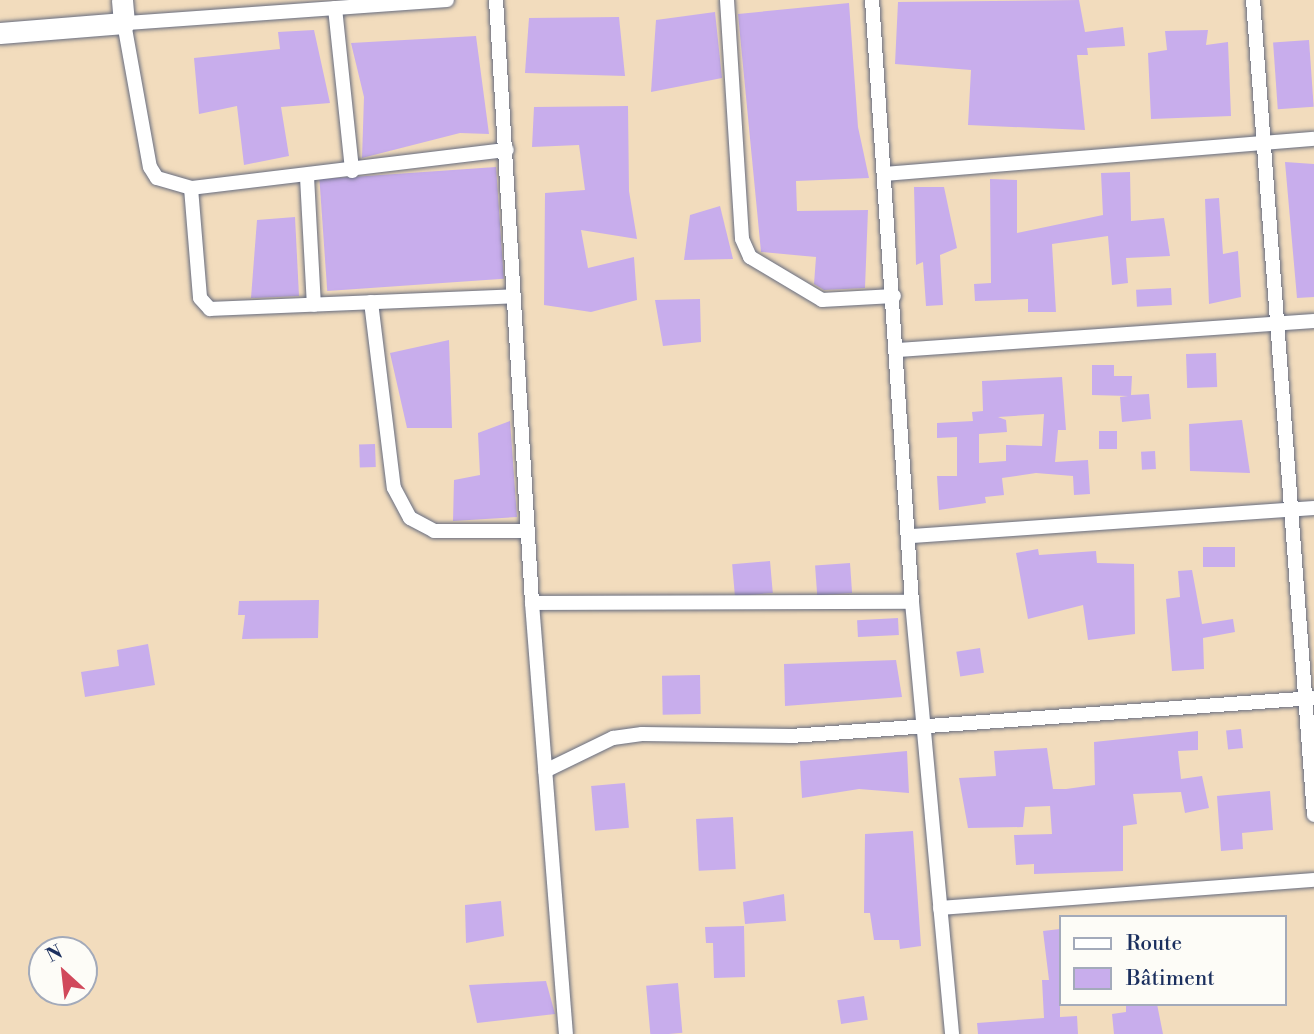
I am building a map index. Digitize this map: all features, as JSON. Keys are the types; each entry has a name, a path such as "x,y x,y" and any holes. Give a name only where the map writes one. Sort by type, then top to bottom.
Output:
{"street":[{"path":"122,0 153,175 191,188 307,177 507,150"},
{"path":"0,33 447,0"},
{"path":"496,0 507,150 527,531 566,1034"},
{"path":"727,0 742,239 750,257 822,299 894,296"},
{"path":"872,0 912,536 912,602 927,726 952,1034"},
{"path":"1253,0 1291,510 1310,699 1314,815"},
{"path":"335,8 352,171"},
{"path":"885,174 1314,139"},
{"path":"307,177 314,304"},
{"path":"191,188 200,298 210,309 514,296"},
{"path":"370,302 394,488 410,518 434,531 527,531"},
{"path":"898,351 1314,321"},
{"path":"912,536 1314,508"},
{"path":"532,603 912,602"},
{"path":"545,771 614,738 791,736 1310,699"},
{"path":"940,908 1314,880"}],"building":[{"path":"1079,0 1085,32 1123,27 1125,46 1087,48 1088,55 1077,55 1085,130 968,125 971,70 895,64 898,2"},
{"path":"849,3 858,127 869,178 796,181 797,211 868,210 865,288 824,290 814,284 816,257 761,252 738,14"},
{"path":"715,12 722,78 651,92 656,20"},
{"path":"619,17 625,76 525,73 529,18"},
{"path":"314,30 330,103 281,107 289,156 244,165 237,106 199,114 194,58 280,49 278,32"},
{"path":"1208,30 1206,45 1228,42 1231,116 1151,119 1148,53 1167,50 1165,31"},
{"path":"476,36 489,134 460,133 362,158 364,97 351,43"},
{"path":"1309,40 1314,107 1278,109 1273,43"},
{"path":"628,106 629,191 637,239 581,230 588,268 634,257 637,300 591,312 544,305 545,193 585,190 579,145 532,147 534,107"},
{"path":"1285,162 1314,164 1314,297 1297,298"},
{"path":"496,167 504,279 327,291 319,179"},
{"path":"1130,172 1131,221 1164,218 1170,256 1126,258 1128,283 1112,285 1108,236 1052,244 1056,312 1028,312 1028,299 975,301 974,284 991,283 990,179 1017,180 1017,233 1103,215 1101,173"},
{"path":"914,187 944,187 957,248 940,255 943,305 926,306 923,262 916,265"},
{"path":"1219,198 1223,254 1238,251 1241,297 1209,304 1205,199"},
{"path":"720,206 733,259 684,260 690,215"},
{"path":"295,217 299,296 251,298 257,220"},
{"path":"1171,288 1172,305 1137,307 1136,290"},
{"path":"700,299 701,342 663,346 655,300"},
{"path":"449,340 452,428 407,428 390,353"},
{"path":"1216,353 1217,387 1187,388 1186,354"},
{"path":"1092,365 1114,365 1114,376 1132,376 1131,395 1149,394 1151,419 1122,422 1120,397 1128,396 1092,395"},
{"path":"1062,377 1066,430 1058,430 1055,462 1088,460 1090,494 1074,495 1073,476 1036,473 1002,478 1004,495 985,497 986,503 939,510 937,476 957,476 957,437 937,438 937,423 973,421 972,412 983,411 982,381","holes":["1044,414 1042,446 1006,445 1006,461 979,463 979,434 1007,432 1006,420 998,417"]},
{"path":"1242,420 1250,473 1190,471 1189,424"},
{"path":"510,421 517,517 453,521 454,480 480,475 478,433"},
{"path":"1099,431 1117,431 1117,449 1099,449"},
{"path":"375,444 376,467 360,468 359,445"},
{"path":"1155,451 1156,469 1142,470 1141,452"},
{"path":"1203,547 1235,547 1235,567 1203,567"},
{"path":"1038,549 1039,555 1096,551 1097,563 1134,564 1135,634 1088,640 1083,605 1028,619 1016,553"},
{"path":"770,561 773,593 735,596 732,564"},
{"path":"850,563 852,593 817,595 815,565"},
{"path":"1192,570 1202,624 1233,619 1235,632 1203,638 1204,669 1172,671 1166,599 1180,597 1178,571"},
{"path":"319,600 318,638 242,639 245,615 238,615 239,601"},
{"path":"898,618 899,635 858,637 857,620"},
{"path":"148,644 155,685 85,697 81,672 119,666 117,650"},
{"path":"980,648 984,673 960,676 956,652"},
{"path":"896,660 902,697 785,706 784,664"},
{"path":"700,675 701,714 663,715 662,676"},
{"path":"1241,729 1243,748 1228,749 1226,731"},
{"path":"1198,731 1198,750 1178,751 1181,779 1202,776 1209,808 1185,813 1181,792 1133,794 1137,824 1123,826 1123,871 1034,874 1034,864 1016,865 1014,835 1052,834 1050,806 1025,807 1023,827 968,828 959,778 996,776 994,751 1047,748 1053,789 1066,789 1095,785 1094,742"},
{"path":"907,751 909,793 859,789 802,798 800,761"},
{"path":"625,783 629,828 595,831 591,786"},
{"path":"1270,791 1273,830 1242,833 1243,849 1221,851 1217,796"},
{"path":"733,817 736,869 699,871 696,819"},
{"path":"913,831 921,946 900,949 899,940 874,940 870,913 864,913 865,834"},
{"path":"784,894 786,921 745,924 743,902"},
{"path":"501,901 504,936 466,943 465,905"},
{"path":"744,926 745,977 714,978 713,943 706,943 705,927"},
{"path":"1058,929 1060,1017 1077,1016 1078,1034 978,1034 977,1023 1044,1018 1042,980 1049,980 1043,931"},
{"path":"546,981 555,1014 477,1023 469,985"},
{"path":"678,983 682,1033 650,1034 646,986"},
{"path":"864,996 868,1020 841,1024 837,1000"},
{"path":"1126,1006 1157,1006 1163,1034 1114,1034 1112,1014 1126,1012"}]}
